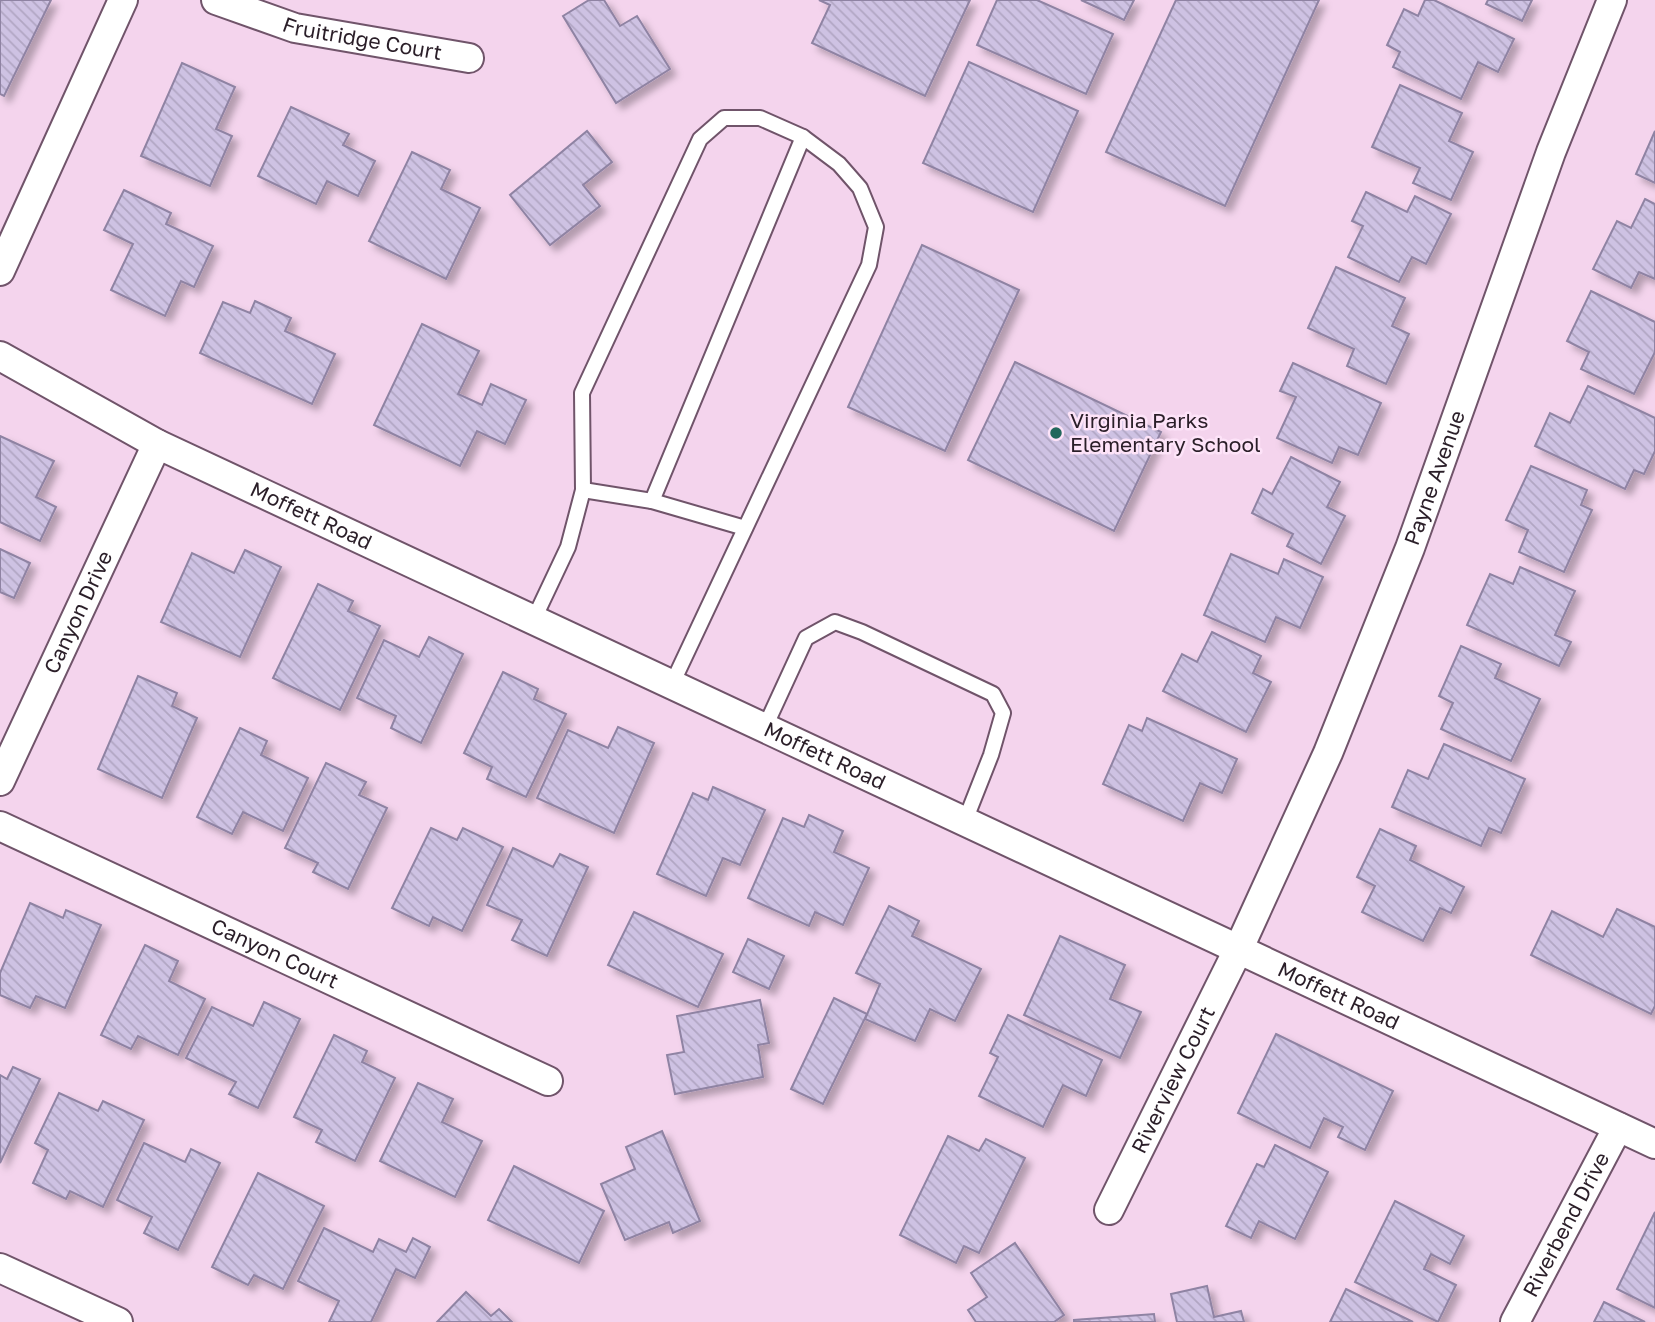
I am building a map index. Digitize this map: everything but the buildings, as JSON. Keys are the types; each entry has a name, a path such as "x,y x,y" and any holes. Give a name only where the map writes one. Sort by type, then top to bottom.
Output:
{"street":[{"path":"0,271 122,0"},
{"name":"Fruitridge Court","path":"216,0 295,28 470,58"},
{"name":"Payne Avenue","path":"1239,948 1328,753 1410,548 1551,152 1612,0"},
{"name":"Moffett Road","path":"0,356 157,443 1655,1144"},
{"name":"Canyon Drive","path":"0,781 157,443"},
{"name":"Canyon Court","path":"0,827 548,1081"},
{"name":"Riverview Court","path":"1109,1210 1239,948"},
{"name":"Riverbend Drive","path":"1515,1322 1618,1127"},
{"path":"0,1268 118,1322"}],"lane":[{"path":"534,619 568,547 583,490 582,393 700,139 724,118 760,118 803,136 839,164 860,188 876,227 869,265 672,684"},
{"path":"652,501 803,136"},
{"path":"583,490 652,501 745,528"},
{"path":"765,727 806,638 835,622 862,632 993,695 1003,713 992,755 965,821"}],"place":[{"name":"Virginia Parks Elementary School","path":"1056,433"}]}
